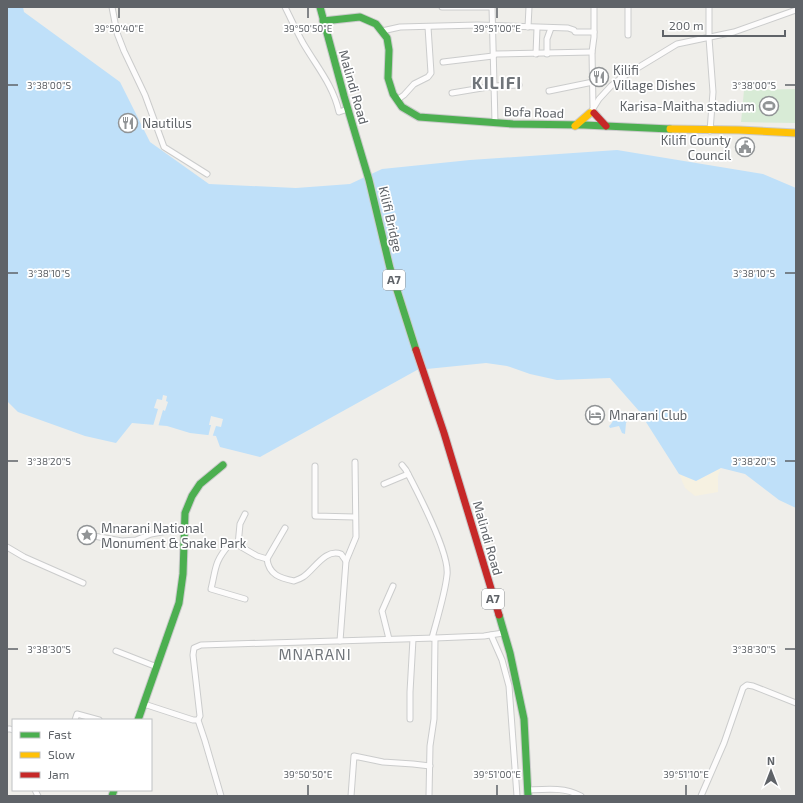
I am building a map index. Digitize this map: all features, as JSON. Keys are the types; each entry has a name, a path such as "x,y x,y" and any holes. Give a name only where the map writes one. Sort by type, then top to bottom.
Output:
{"main road":[{"name":"Malindi Road","path":"320,7 360,150"},
{"path":"324,24 354,16 367,19 376,24 382,31"},
{"name":"Bofa Road","path":"382,31 387,38 389,84 393,94 402,107 419,117 495,123 796,133"},
{"path":"575,126 593,110 606,126"},
{"name":"Kilifi Bridge","path":"360,150 369,180 392,275 435,407"},
{"name":"Malindi Road","path":"435,407 462,491 510,653 524,719 528,793"},
{"path":"138,719 179,603 183,574 185,513 192,496 207,477 223,465"}],"street":[{"path":"112,7 117,33 156,121 164,147 207,174"},
{"path":"285,7 303,43 322,71 332,90 339,112 348,109"},
{"path":"442,7 492,7 491,25 495,123"},
{"path":"528,27 529,7"},
{"path":"592,126 592,52 594,7"},
{"path":"628,7 628,35"},
{"path":"709,7 709,38 713,92 710,131"},
{"path":"584,125 611,86 620,78 677,44 734,32 796,10"},
{"path":"382,31 400,27 491,25 572,29 575,32 594,32"},
{"path":"397,100 414,84 428,78 431,73 428,27"},
{"path":"536,54 537,28"},
{"path":"547,54 547,39 551,28"},
{"path":"443,62 493,56 496,54 592,52"},
{"path":"549,91 593,82"},
{"path":"452,93 494,86 519,86"},
{"path":"340,641 346,561 356,537 355,462"},
{"path":"402,465 425,507 445,556 448,574 433,638 434,719 430,746 429,796"},
{"path":"315,466 315,516 355,517"},
{"path":"384,484 408,474"},
{"path":"238,545 240,524 245,514"},
{"path":"88,535 122,541 136,540 151,534 184,528"},
{"path":"285,528 267,559 268,565 277,577 294,581 303,577 324,557 333,553 341,554 346,561"},
{"path":"245,599 211,589 215,568 220,555 229,545 238,545 257,556 267,559"},
{"path":"7,547 83,583"},
{"path":"389,639 382,611 393,586"},
{"path":"221,796 198,720 200,716 193,655 196,646 206,644 413,639 503,633"},
{"path":"491,635 502,660 509,686 517,796"},
{"path":"410,719 413,639"},
{"path":"116,651 157,667"},
{"path":"701,796 724,743 743,688 747,685 753,686 796,703"},
{"path":"144,704 193,720 198,720"},
{"path":"75,719 77,714 95,719"},
{"path":"352,796 354,756 384,762 430,766"},
{"path":"528,793 564,790 581,796"}],"green space":[{"name":"Karisa-Maitha stadium","path":"796,89 796,123 741,122 744,90"}],"sand":[{"path":"721,468 718,476 718,492 695,496 685,488 679,474 696,481"}],"water":[{"path":"7,7 23,7 24,12 120,82 150,142 209,184 296,188 350,184 382,169 470,160 617,150 763,174 796,188 796,508 779,500 745,474 721,468 696,481 679,474 639,411 610,378 557,380 530,374 507,366 486,363 417,370 260,457 220,447 216,436 190,433 167,426 132,423 116,443 85,436 18,412 7,401"},
{"path":"621,411 628,414 629,419 626,423 625,434 622,433 619,426 610,428 609,426 616,415"}],"pier":[{"path":"163,395 167,396 166,401 168,402 165,411 163,410 158,427 153,426 158,409 154,408 157,399 162,400"},
{"path":"211,416 223,419 221,427 216,426 212,438 208,437 211,425 209,425"}],"traffic: fast":[{"path":"320,7 369,180 390,268 416,350"},
{"path":"323,21 360,17 376,24 387,38 389,50 388,78 393,94 402,107 419,117 513,124 584,125 670,129"},
{"path":"138,719 179,603 183,574 185,513 192,496 200,484 223,465"},
{"path":"499,615 510,653 524,719 528,796"},
{"path":"112,796 114,791"}],"traffic: slow":[{"path":"575,126 590,113"},
{"path":"670,129 796,133"}],"traffic: jam":[{"path":"594,113 606,126"},
{"path":"416,350 444,433 499,615"}],"place":[{"name":"Kilifi Village Dishes","path":"599,77"},
{"name":"Karisa-Maitha stadium","path":"769,106"},
{"name":"Nautilus","path":"128,123"},
{"name":"Kilifi County Council","path":"745,147"},
{"name":"Mnarani Club","path":"595,415"},
{"name":"Mnarani National Monument & Snake Park","path":"87,535"}],"district":[{"name":"KILIFI","path":"497,83"},
{"name":"MNARANI","path":"315,655"}]}
